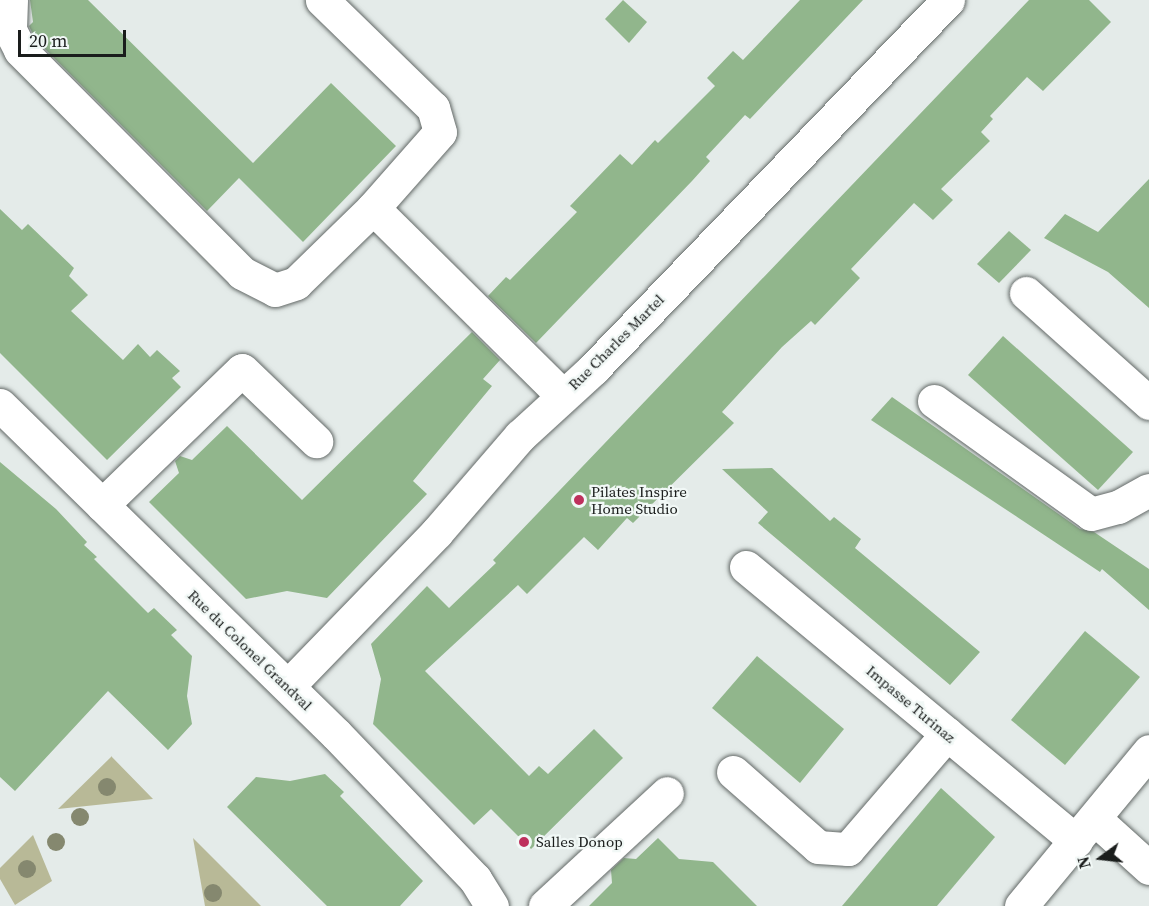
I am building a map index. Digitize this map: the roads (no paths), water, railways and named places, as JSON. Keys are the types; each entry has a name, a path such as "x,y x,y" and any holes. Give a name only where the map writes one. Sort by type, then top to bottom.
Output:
{"street":[{"path":"11,0 10,30 20,50 242,273 275,290 296,283 373,208 433,144 441,123 433,108 322,0"},
{"name":"Rue Charles Martel","path":"288,686 562,395 593,369 948,0"},
{"path":"373,208 562,395"},
{"path":"1026,293 1149,403"},
{"path":"102,505 242,370 316,441"},
{"path":"934,401 1091,514 1118,507 1149,490"},
{"name":"Rue du Colonel Grandval","path":"0,405 288,686 475,879 491,904"},
{"name":"Impasse Turinaz","path":"746,567 946,734 1085,830 1149,868"},
{"path":"733,772 818,847 848,849 946,734"},
{"path":"1021,906 1149,751"},
{"path":"545,906 667,793"}],"place":[{"name":"Pilates Inspire Home Studio","path":"579,500"},
{"name":"Salles Donop","path":"524,842"}]}
